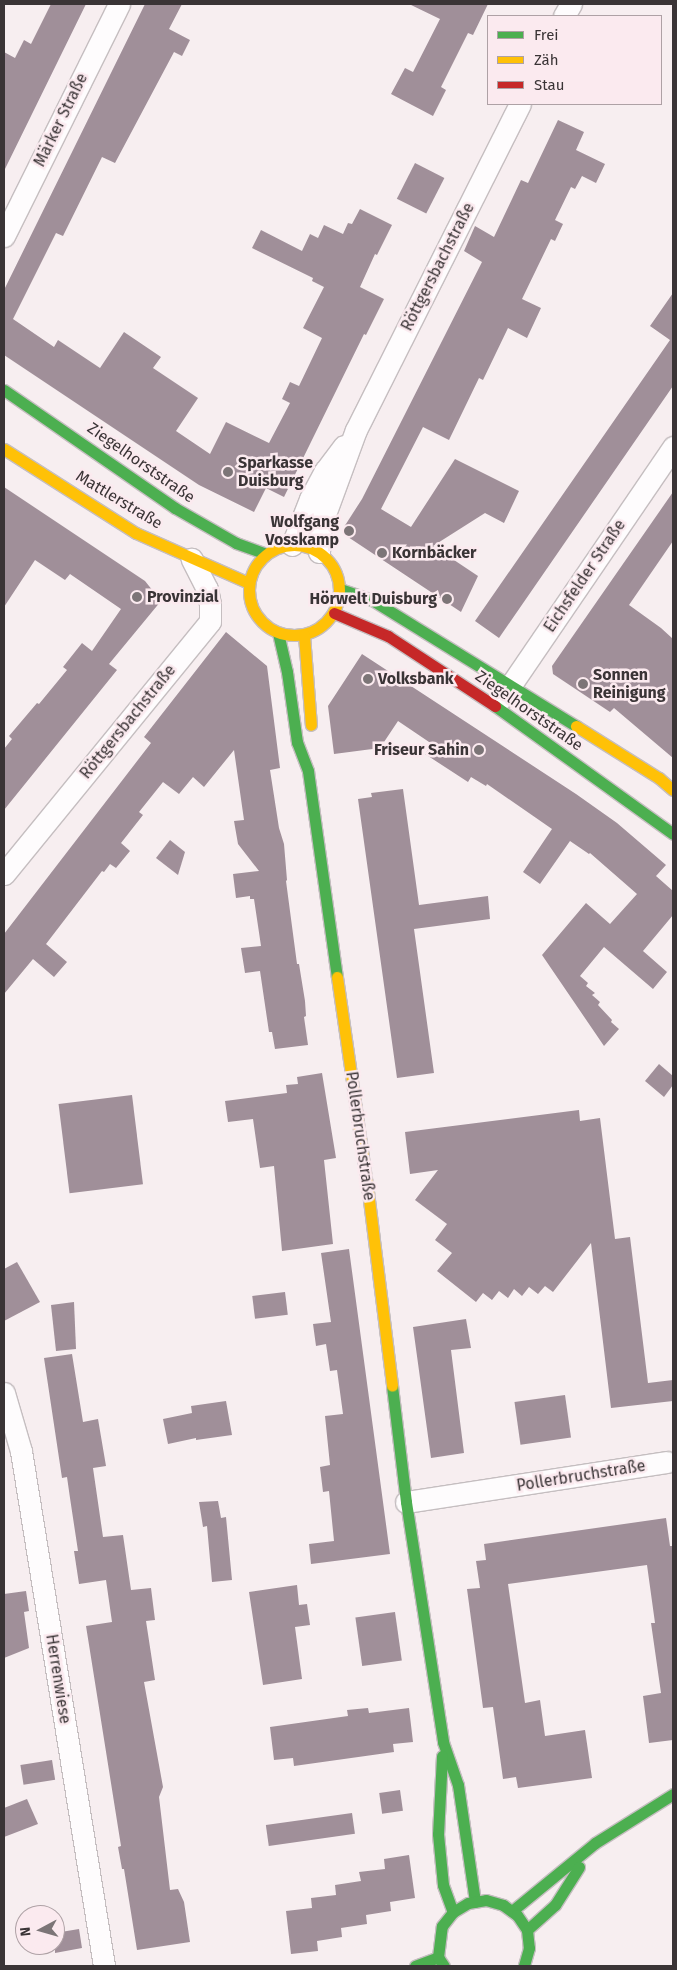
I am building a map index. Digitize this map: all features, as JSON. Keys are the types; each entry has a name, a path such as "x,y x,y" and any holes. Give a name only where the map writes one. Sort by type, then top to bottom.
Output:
{"street":[{"name":"Märker Straße","path":"4,236 119,4"},
{"path":"565,15 571,4"},
{"name":"Röttgersbachstraße","path":"319,552 321,525 356,430 519,105"},
{"name":"Ziegelhorststraße","path":"4,390 175,508 236,544 266,554"},
{"name":"Röttgersbachstraße","path":"292,545 300,521 325,471 356,430"},
{"name":"Eichsfelder Straße","path":"496,706 673,447"},
{"name":"Mattlerstraße","path":"4,448 136,533 248,583"},
{"path":"292,545 306,546 319,552 330,562 337,575 340,589 334,613 327,622 304,635 294,636 278,633 262,624 252,609 248,597 248,583 255,567 266,554 278,548 292,545"},
{"name":"Röttgersbachstraße","path":"4,874 210,621 210,604 207,589 192,559"},
{"name":"Ziegelhorststraße","path":"340,589 372,600 659,778 673,790"},
{"name":"Ziegelhorststraße","path":"334,613 388,636 496,706 673,834"},
{"name":"Pollerbruchstraße","path":"278,633 287,672 297,742 308,771 368,1192 406,1502 443,1742 458,1785 475,1902"},
{"name":"Pollerbruchstraße","path":"304,635 312,738 308,771"},
{"name":"Herrenwiese","path":"4,1393 21,1451 104,1966"},
{"name":"Pollerbruchstraße","path":"406,1502 666,1462"},
{"name":"Pollerbruchstraße","path":"443,1742 438,1834 443,1884 453,1912"},
{"path":"512,1911 595,1843 673,1794"},
{"path":"526,1930 554,1905 595,1843"},
{"path":"415,1966 441,1961 438,1944 442,1926 453,1912 468,1903 486,1900 503,1905 512,1911 517,1915 526,1930 529,1948 524,1966"}],"building":[{"path":"51,4 86,4 4,171 4,52 15,58 24,40 31,44"},
{"path":"145,4 182,4 169,29 190,40 182,56 174,52 115,163 102,157 63,236 56,233 13,319 54,347 58,340 100,368 124,332 161,357 153,368 198,398 176,431 210,454 226,422 269,443 290,403 282,399 290,382 299,386 322,338 303,328 324,287 312,281 313,278 252,248 261,230 302,251 310,234 318,238 324,225 343,234 348,223 352,224 360,209 392,225 377,255 375,254 360,287 384,299 366,335 364,334 284,497 266,488 254,512 199,485 4,355 4,290"},
{"path":"409,4 488,4 473,35 468,33 441,87 446,90 433,116 391,94 405,68 413,72 440,19"},
{"path":"558,120 584,132 576,150 605,164 596,183 582,176 575,189 571,187 555,220 563,224 555,241 551,239 522,299 541,308 527,338 508,328 483,380 479,378 449,440 423,427 381,509 411,527 455,459 519,491 504,523 485,513 433,546 478,576 461,612 345,535 344,527 362,499 482,262 464,251 475,226 494,237 521,180 528,183"},
{"path":"415,163 444,178 426,214 397,199"},
{"path":"673,293 673,386 499,638 475,621 670,340 650,326"},
{"path":"4,487 145,581 161,601 109,664 117,670 4,810 4,749 12,739 9,736 67,670 63,667 82,643 92,651 121,609 70,574 65,580 35,560 4,607"},
{"path":"673,492 673,541 629,605 673,639 673,758 614,708 610,712 553,674 552,666"},
{"path":"226,632 267,666 280,768 270,770 279,828 284,844 286,881 297,964 299,964 305,1001 306,1016 304,1017 308,1045 275,1049 272,1032 269,1032 260,971 245,973 241,948 261,946 254,899 250,899 250,896 236,898 233,874 259,871 238,844 234,821 244,820 234,750 204,787 193,777 179,794 163,782 139,812 143,815 121,843 130,851 116,868 110,864 104,872 102,871 46,944 67,962 54,977 33,959 4,994 4,934 151,743 144,737"},
{"path":"362,654 576,794 617,823 666,865 656,876 673,891 673,915 643,951 667,972 653,989 604,947 580,976 588,983 586,986 595,993 592,995 600,1002 598,1005 619,1029 604,1046 542,955 586,903 610,924 637,894 590,853 570,841 540,884 523,872 552,829 487,784 486,786 471,777 468,782 425,754 432,744 398,721 380,748 334,754 328,706"},
{"path":"403,789 419,905 488,896 490,919 414,929 434,1073 397,1078 358,799 372,797 371,793"},
{"path":"170,840 185,852 178,875 156,858"},
{"path":"659,1064 673,1076 673,1085 664,1097 645,1081"},
{"path":"322,1073 336,1158 324,1160 333,1244 282,1251 274,1166 260,1168 253,1119 228,1122 225,1101 287,1093 286,1085 298,1084 297,1077"},
{"path":"132,1095 143,1184 70,1193 59,1104"},
{"path":"579,1110 580,1121 600,1118 615,1239 630,1237 648,1383 673,1380 673,1401 611,1408 591,1243 553,1292 545,1286 538,1294 529,1287 522,1296 514,1289 508,1298 499,1291 492,1300 483,1293 476,1302 437,1271 452,1253 435,1240 447,1224 415,1200 438,1170 410,1174 405,1132"},
{"path":"349,1249 390,1554 311,1564 309,1544 334,1541 329,1491 323,1492 320,1467 330,1465 325,1416 343,1414 337,1370 330,1371 326,1344 316,1346 313,1324 331,1322 321,1253"},
{"path":"17,1262 40,1302 4,1321 4,1269"},
{"path":"285,1292 288,1315 255,1319 252,1296"},
{"path":"74,1302 76,1349 56,1351 51,1305"},
{"path":"466,1319 471,1348 451,1350 464,1453 431,1458 413,1327"},
{"path":"72,1354 83,1422 98,1419 106,1466 93,1468 103,1537 123,1535 131,1590 151,1588 155,1620 146,1621 155,1680 144,1682 163,1787 159,1797 170,1890 178,1889 184,1902 190,1942 137,1950 124,1869 122,1869 118,1847 121,1846 86,1626 112,1622 106,1580 79,1584 74,1551 78,1551 67,1477 62,1478 44,1358"},
{"path":"565,1395 571,1438 520,1445 514,1402"},
{"path":"226,1401 232,1435 196,1440 196,1438 168,1444 163,1419 192,1413 191,1406"},
{"path":"218,1501 221,1518 226,1517 232,1580 212,1582 207,1526 203,1527 199,1502"},
{"path":"666,1518 670,1546 673,1546 673,1740 649,1743 643,1696 661,1693 651,1623 655,1623 647,1565 508,1584 525,1703 540,1700 545,1736 585,1730 592,1778 518,1788 516,1777 503,1779 493,1707 483,1708 467,1589 480,1588 476,1561 486,1560 484,1544"},
{"path":"297,1585 299,1605 307,1604 310,1625 295,1627 302,1679 263,1685 249,1592"},
{"path":"26,1591 29,1611 24,1612 29,1648 4,1658 4,1594"},
{"path":"395,1612 402,1661 362,1666 355,1618"},
{"path":"368,1708 369,1713 409,1708 413,1742 393,1744 394,1752 294,1766 293,1758 274,1760 270,1727 348,1716 347,1710"},
{"path":"52,1760 55,1780 24,1785 20,1765"},
{"path":"400,1790 403,1811 382,1814 379,1793"},
{"path":"27,1799 38,1824 4,1837 4,1808"},
{"path":"352,1813 355,1834 269,1846 266,1825"},
{"path":"409,1855 415,1898 390,1902 391,1911 366,1915 367,1924 341,1928 342,1937 317,1941 318,1951 291,1954 286,1911 312,1908 311,1898 336,1895 335,1885 361,1881 359,1872 385,1869 384,1859"},
{"path":"79,1929 82,1948 65,1951 65,1931"}],"traffic: fast":[{"path":"4,390 175,508 236,543 266,554"},
{"path":"340,589 372,600 576,726"},
{"path":"278,633 287,672 297,742 308,771 337,977"},
{"path":"495,706 673,834"},
{"path":"392,1386 406,1502 443,1742 458,1785 475,1902"},
{"path":"442,1756 438,1834 443,1885 453,1912"},
{"path":"512,1911 595,1843 673,1794"},
{"path":"527,1930 555,1905 579,1867"},
{"path":"444,1966 438,1957 442,1926 453,1912 468,1903 486,1900 503,1905 517,1915 527,1930 529,1948 524,1966"},
{"path":"415,1966 438,1957"}],"traffic: slow":[{"path":"4,449 136,533 249,583"},
{"path":"294,545 311,548 326,558 336,573 339,590 336,607 326,622 311,632 294,635 277,632 262,622 252,607 249,590 252,573 262,558 277,548 294,545"},
{"path":"304,635 311,725"},
{"path":"576,726 659,778 673,790"},
{"path":"337,977 368,1192 392,1386"}],"traffic: jam":[{"path":"334,613 388,636 495,706"}],"place":[{"name":"Sparkasse Duisburg","path":"228,472"},
{"name":"Wolfgang Vosskamp","path":"349,531"},
{"name":"Kornbäcker","path":"382,553"},
{"name":"Provinzial","path":"137,597"},
{"name":"Hörwelt Duisburg","path":"447,599"},
{"name":"Volksbank","path":"368,679"},
{"name":"Sonnen Reinigung","path":"583,684"},
{"name":"Friseur Sahin","path":"479,750"}]}
